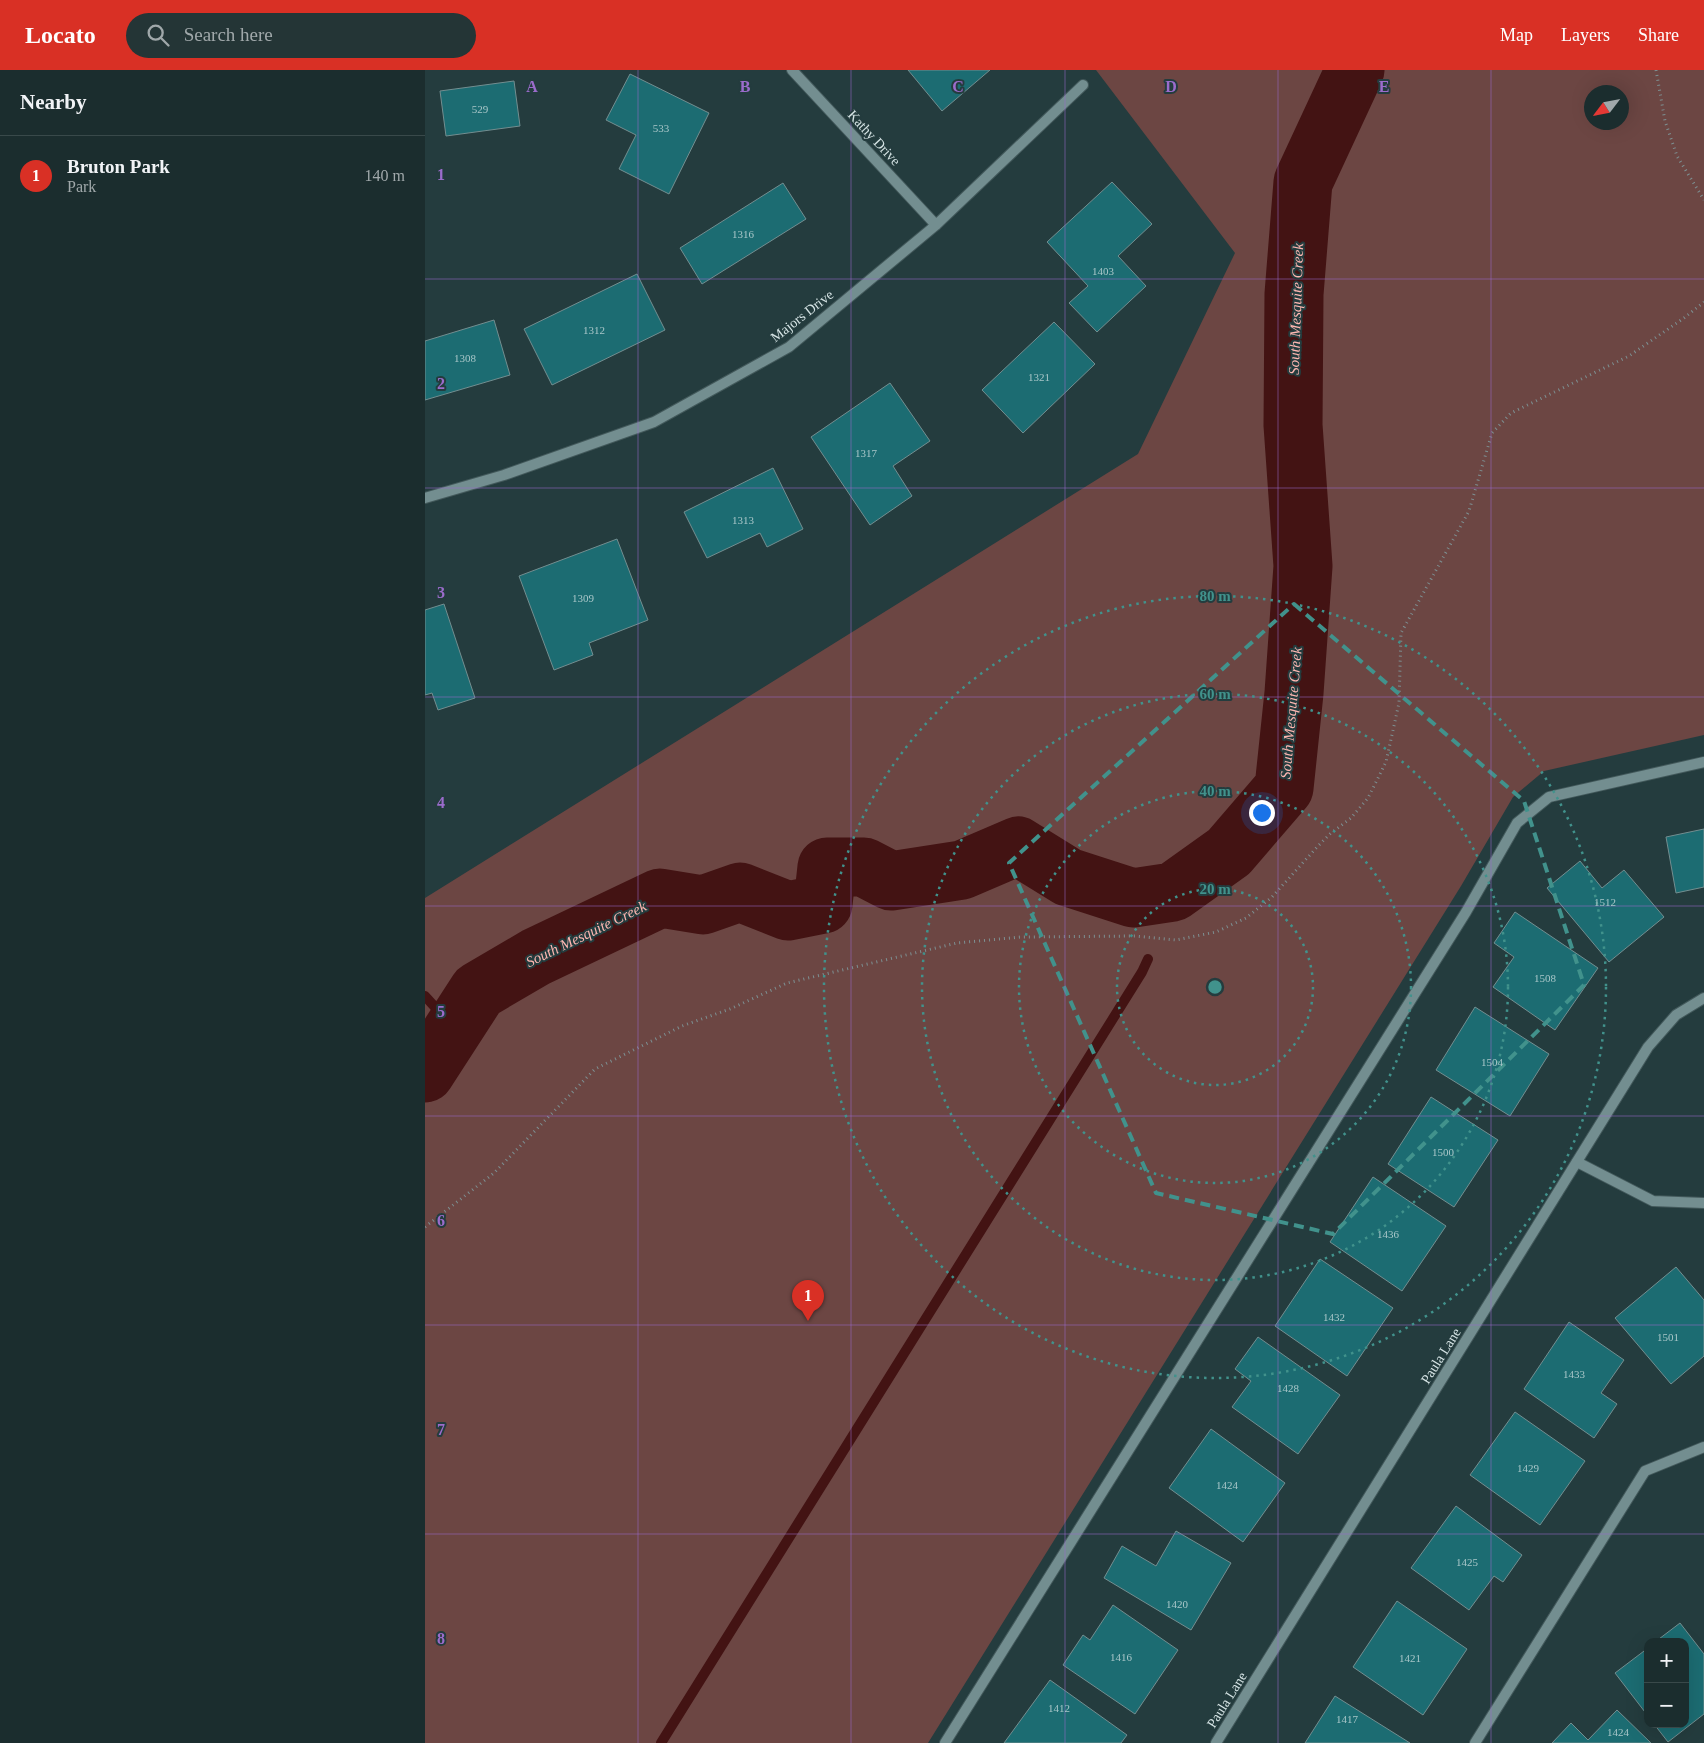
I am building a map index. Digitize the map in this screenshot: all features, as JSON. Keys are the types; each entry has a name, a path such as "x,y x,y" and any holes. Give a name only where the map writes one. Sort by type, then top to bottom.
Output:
{"street":[{"name":"Kathy Drive","path":"792,70 935,225"},
{"name":"Majors Drive","path":"425,498 504,475 654,422 789,347 935,225 1083,85"},
{"path":"945,1743 1466,912 1517,823 1549,797 1704,762"},
{"name":"Paula Lane","path":"1216,1743 1648,1047 1676,1015 1704,998"},
{"path":"1577,1162 1653,1201 1704,1203"},
{"path":"1475,1743 1645,1471 1704,1447"}],"path":[{"path":"1656,70 1665,121 1677,156 1704,200"},
{"path":"425,1227 494,1173 595,1069 682,1026 730,1009 787,982 957,943 1021,937 1135,936 1176,940 1216,932 1246,918 1272,897 1294,875 1318,846 1351,818 1368,798 1386,762 1399,703 1401,632 1469,511 1492,433 1511,413 1629,356 1704,302"}],"highlighted area":[{"path":"1294,604 1524,801 1584,985 1333,1234 1156,1193 1009,863"}],"shaded area":[{"path":"1096,70 1704,70 1704,735 1544,771 1513,797 1461,886 928,1743 425,1743 425,898 1138,454 1235,253"}],"building":[{"path":"908,70 990,70 942,111"},
{"path":"630,74 709,113 669,194 619,169 636,135 606,120"},
{"path":"514,81 520,126 446,136 440,91"},
{"path":"1112,182 1152,224 1118,256 1146,286 1097,332 1069,303 1088,286 1047,242"},
{"path":"783,183 806,219 702,284 680,248"},
{"path":"637,274 665,330 552,385 524,329"},
{"path":"494,320 510,375 425,400 425,341"},
{"path":"1054,322 1095,364 1023,433 982,390"},
{"path":"890,383 930,441 893,466 912,496 870,525 811,437"},
{"path":"773,468 803,529 767,547 760,533 707,558 684,512"},
{"path":"617,539 648,620 589,643 593,655 554,670 519,576"},
{"path":"444,604 475,698 438,710 432,693 425,695 425,610"},
{"path":"1704,829 1704,887 1676,893 1666,837"},
{"path":"1580,861 1602,888 1624,870 1664,917 1609,962 1547,888"},
{"path":"1515,912 1598,968 1555,1030 1493,987 1514,957 1494,943"},
{"path":"1475,1007 1549,1054 1510,1116 1436,1070"},
{"path":"1431,1097 1498,1140 1454,1207 1388,1164"},
{"path":"1373,1177 1446,1226 1402,1291 1330,1242"},
{"path":"1320,1259 1393,1308 1347,1376 1275,1326"},
{"path":"1676,1267 1704,1300 1704,1356 1671,1384 1615,1318"},
{"path":"1569,1322 1624,1360 1601,1393 1617,1404 1594,1438 1524,1389"},
{"path":"1258,1337 1340,1395 1298,1454 1232,1407 1251,1381 1235,1369"},
{"path":"1515,1412 1585,1461 1540,1525 1470,1475"},
{"path":"1211,1429 1285,1483 1243,1542 1169,1488"},
{"path":"1456,1506 1522,1555 1503,1582 1494,1576 1469,1610 1411,1568"},
{"path":"1176,1531 1231,1563 1191,1630 1104,1578 1122,1546 1156,1566"},
{"path":"1397,1601 1467,1649 1423,1715 1353,1667"},
{"path":"1113,1605 1178,1650 1135,1714 1063,1665 1083,1635 1090,1640"},
{"path":"1680,1623 1704,1654 1704,1714 1689,1726 1689,1638 1660,1638"},
{"path":"1644,1651 1644,1711 1615,1673"},
{"path":"1050,1680 1127,1735 1121,1743 1004,1743"},
{"path":"1335,1696 1410,1743 1305,1743"},
{"path":"1617,1710 1651,1743 1552,1743 1571,1723 1588,1740"},
{"path":"1657,1728 1686,1728 1668,1742"}],"waterway":[{"name":"South Mesquite Creek","path":"425,1073 478,991 536,957 660,898 703,905 740,892 788,911 823,904 827,867 864,867 891,881 962,870 1018,846 1068,877 1133,898 1173,892 1229,852 1284,788 1294,693 1303,566 1293,425 1294,294 1303,182 1355,70"},
{"path":"1163,917 1173,892"},
{"path":"661,1743 1142,972 1148,959"},
{"path":"425,996 454,1028"}],"place":[{"name":"Bruton Park","path":"808,1321"}]}
